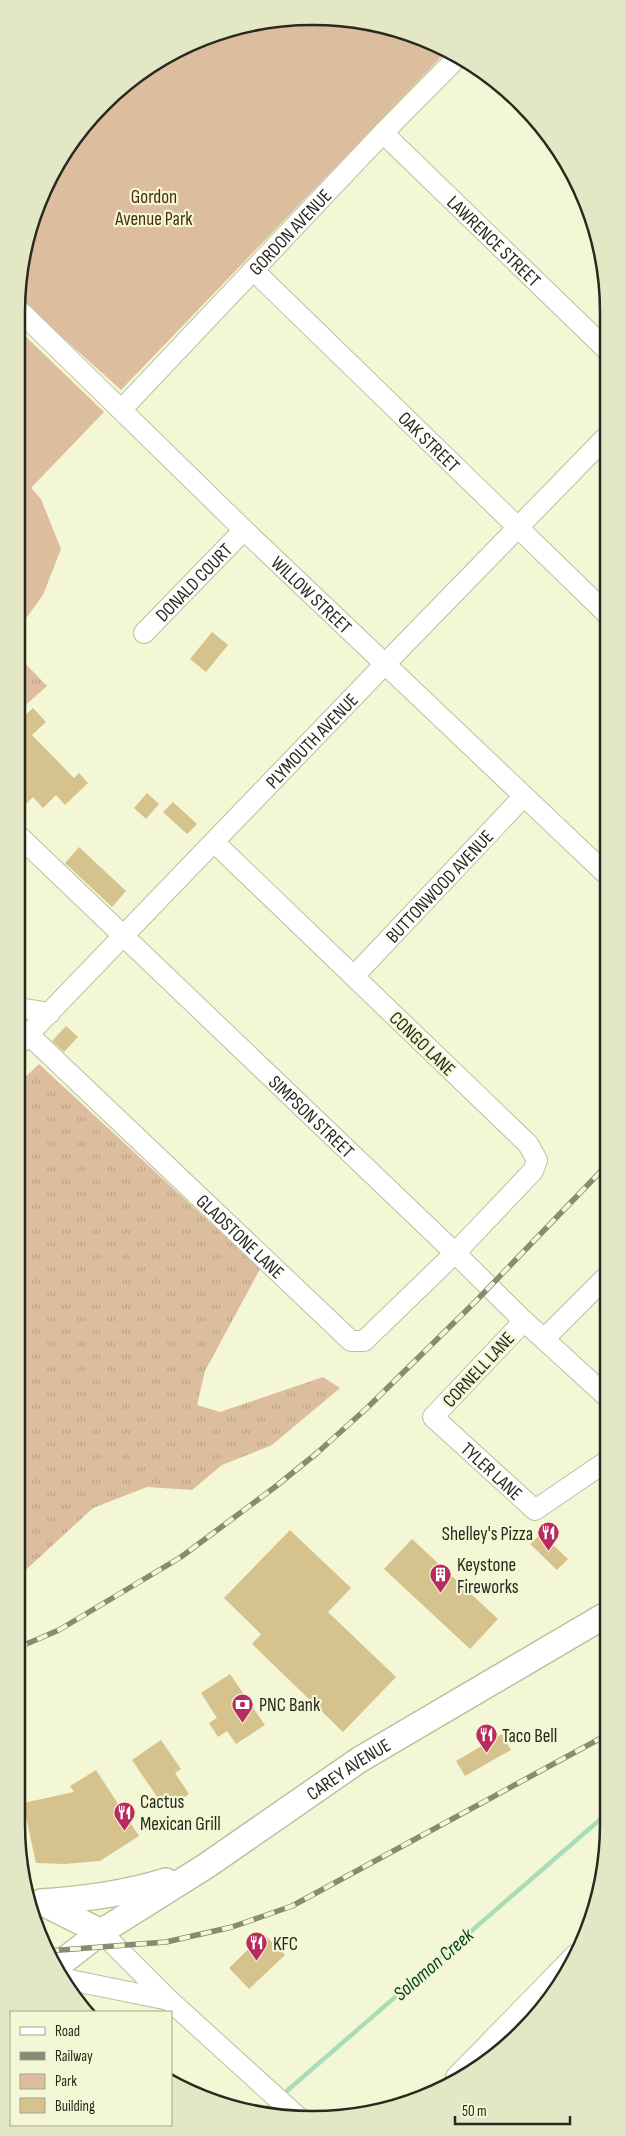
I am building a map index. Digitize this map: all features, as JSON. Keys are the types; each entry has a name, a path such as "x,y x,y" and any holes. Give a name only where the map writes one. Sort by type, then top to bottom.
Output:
{"main road":[{"name":"CAREY AVENUE","path":"61,1963 101,1932 206,1866 359,1760 600,1624"},
{"path":"37,1901 96,1898 143,1888 206,1866"},
{"path":"37,1901 101,1932"}],"street":[{"name":"GORDON AVENUE","path":"122,409 383,133 453,63"},
{"name":"LAWRENCE STREET","path":"383,133 600,342"},
{"name":"OAK STREET","path":"252,270 600,607"},
{"name":"WILLOW STREET","path":"25,315 244,530 600,868"},
{"name":"PLYMOUTH AVENUE","path":"25,1038 600,443"},
{"name":"DONALD COURT","path":"144,634 244,530"},
{"name":"BUTTONWOOD AVENUE","path":"354,976 524,796"},
{"name":"SIMPSON STREET","path":"25,842 455,1252 524,1321 600,1390"},
{"name":"CONGO LANE","path":"214,842 528,1144 537,1160 533,1171 455,1252"},
{"path":"25,1009 50,1013"},
{"name":"GLADSTONE LANE","path":"25,1040 351,1341 364,1342 455,1252"},
{"name":"CORNELL LANE","path":"544,1339 600,1283"},
{"name":"CORNELL LANE","path":"433,1417 524,1321"},
{"name":"TYLER LANE","path":"433,1417 535,1510 600,1466"},
{"path":"101,1932 170,2000 290,2110"},
{"path":"467,2066 558,1973"},
{"path":"71,1980 170,2000"}],"green space":[{"name":"Gordon Avenue Park","path":"312,25 350,27 405,40 442,56 121,390 25,304 27,275 31,256 40,220 47,202 73,153 84,137 109,109 137,84 185,55 220,40 275,27"},
{"path":"25,336 104,412 31,488 41,499 61,549 43,595 25,620"},
{"path":"25,663 47,686 25,706"},
{"path":"39,1064 260,1269 205,1371 197,1405 220,1412 323,1377 340,1388 272,1445 222,1465 192,1490 147,1487 93,1508 25,1571 25,1077"}],"building":[{"path":"212,632 228,645 206,672 190,659"},
{"path":"33,708 46,722 32,735 74,778 79,773 88,783 65,805 56,795 43,808 33,797 25,805 25,715"},
{"path":"147,793 159,804 146,819 134,808"},
{"path":"173,802 197,824 187,834 163,812"},
{"path":"79,847 126,891 112,907 65,863"},
{"path":"66,1026 78,1037 64,1052 52,1041"},
{"path":"290,1530 351,1588 328,1612 396,1677 343,1732 252,1644 261,1634 224,1598"},
{"name":"Shelley's Pizza","path":"541,1534 568,1559 557,1570 530,1544"},
{"name":"Keystone Fireworks","path":"412,1539 498,1619 470,1649 384,1569"},
{"path":"230,1674 265,1725 236,1744 227,1731 218,1737 209,1723 217,1718 201,1693"},
{"name":"Taco Bell","path":"502,1734 511,1750 465,1776 456,1761"},
{"path":"161,1740 181,1769 175,1773 189,1794 166,1810 132,1760"},
{"path":"96,1770 139,1836 100,1861 64,1864 36,1863 25,1812 25,1803 74,1792 70,1786"},
{"name":"KFC","path":"264,1934 285,1955 249,1989 229,1968"}],"waterway":[{"name":"Solomon Creek","path":"281,2096 600,1820"},
{"name":"Solomon Creek","path":"267,2107 273,2103"}],"railway":[{"path":"25,1645 59,1630 181,1557 317,1453 367,1408 475,1302 600,1172"},
{"path":"55,1950 166,1942 232,1927 292,1906 600,1739"}],"place":[{"name":"Shelley's Pizza","path":"549,1552"},
{"name":"Keystone Fireworks","path":"441,1594"},
{"name":"PNC Bank","path":"243,1723"},
{"name":"Taco Bell","path":"486,1754"},
{"name":"Cactus Mexican Grill","path":"124,1831"},
{"name":"KFC","path":"257,1962"}]}
